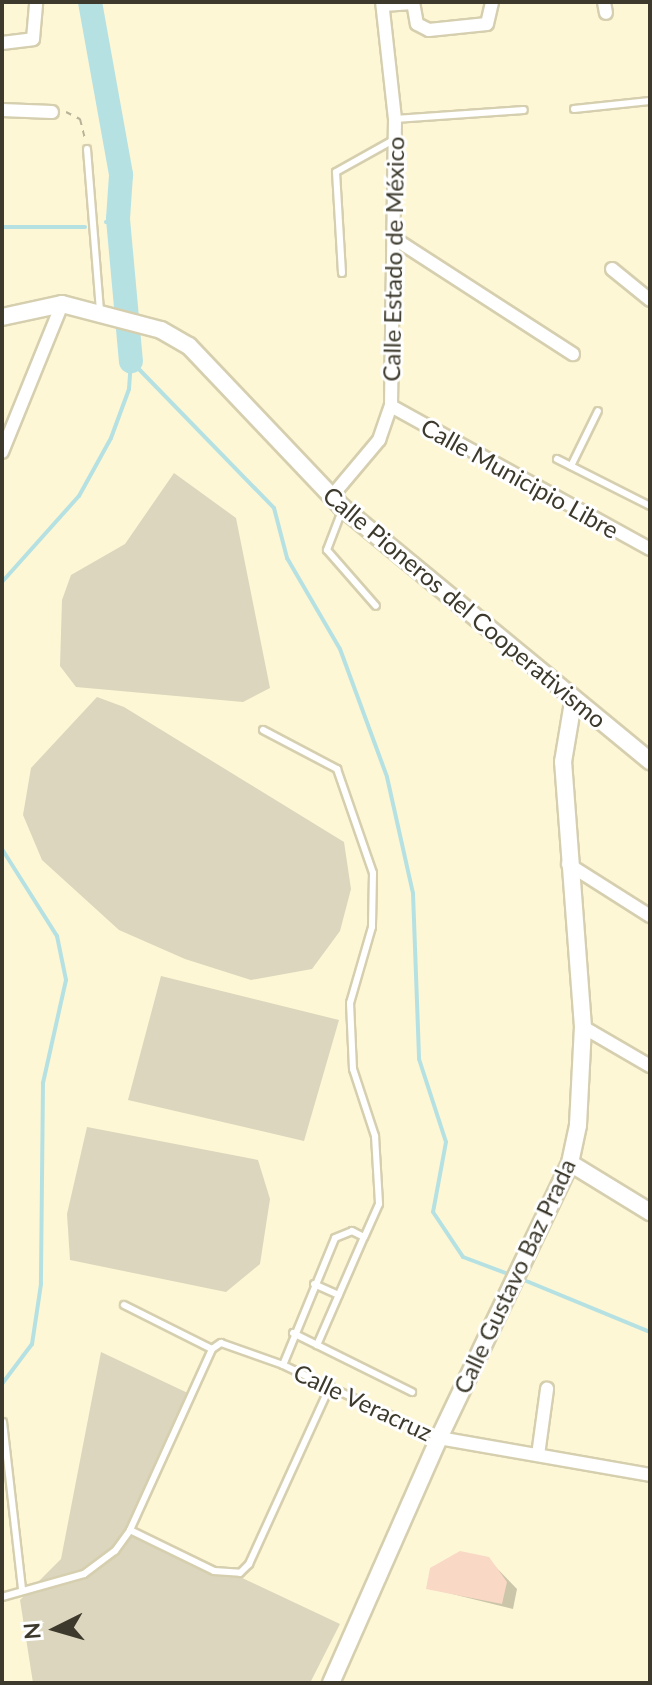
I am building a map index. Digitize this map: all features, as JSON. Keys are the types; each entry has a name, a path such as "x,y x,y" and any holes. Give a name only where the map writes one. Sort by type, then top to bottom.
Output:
{"street":[{"path":"2,43 33,39 36,2"},
{"path":"383,3 413,2 417,24 429,30 487,24 492,2"},
{"name":"Calle Estado de México","path":"337,502 379,440 391,406 395,119 383,3"},
{"path":"2,110 52,112"},
{"path":"395,239 573,354"},
{"path":"612,269 650,300"},
{"path":"2,452 62,304"},
{"name":"Calle Pioneros del Cooperativismo","path":"2,317 62,304 152,327 189,346 219,373 337,502 573,702 650,761"},
{"name":"Calle Municipio Libre","path":"391,406 648,544"},
{"name":"Calle Gustavo Baz Prada","path":"331,1683 439,1438 570,1163 580,1111 583,1027 568,864 563,762 573,702"},
{"path":"568,864 650,916"},
{"path":"583,1027 650,1066"},
{"path":"570,1163 650,1212"},
{"path":"538,1455 547,1389"},
{"name":"Calle Veracruz","path":"439,1438 650,1475"}],"lane":[{"path":"574,109 650,101"},
{"path":"395,119 524,110"},
{"path":"342,273 336,172 395,139"},
{"path":"87,149 106,313"},
{"path":"571,466 598,411"},
{"path":"557,459 650,506"},
{"path":"337,502 327,550 376,606"},
{"path":"263,730 337,769 373,873 372,927 350,1003 353,1069 375,1136 379,1204 317,1345"},
{"path":"283,1365 293,1333 339,1233 364,1237"},
{"path":"314,1284 339,1295"},
{"path":"2,1597 101,1565 130,1530 212,1349 124,1305"},
{"path":"293,1333 412,1392"},
{"name":"Calle Veracruz","path":"212,1349 221,1343 283,1365 439,1438"},
{"path":"130,1530 214,1571 240,1573 249,1564 330,1386"},
{"path":"3,1422 22,1590"}],"path":[{"path":"52,112 77,116 87,149"}],"shaded area":[{"path":"174,473 236,518 270,688 243,702 76,687 60,666 62,600 71,575 125,544"},
{"path":"97,697 124,707 344,842 351,889 340,931 312,969 251,980 185,959 119,930 42,860 23,815 31,768"},
{"path":"161,976 339,1020 304,1141 128,1100"},
{"path":"87,1127 258,1160 270,1199 260,1264 226,1292 70,1260 67,1214"},
{"path":"101,1352 192,1395 136,1528 340,1624 310,1683 33,1683 20,1600 61,1559"}],"building":[{"path":"460,1551 489,1557 507,1582 502,1604 426,1589 430,1568"}],"waterway":[{"path":"90,2 121,175 118,219 131,361"},
{"path":"106,222 118,219"},
{"path":"2,227 85,227"},
{"path":"131,361 274,508 287,558 340,649 387,777 413,893 419,1059 446,1142 433,1212 463,1257 511,1275"},
{"path":"2,582 79,496 111,438 129,389 131,361"},
{"path":"2,849 57,936 66,980 43,1083 41,1284 32,1344 2,1384"},
{"path":"519,1278 650,1332"}]}
